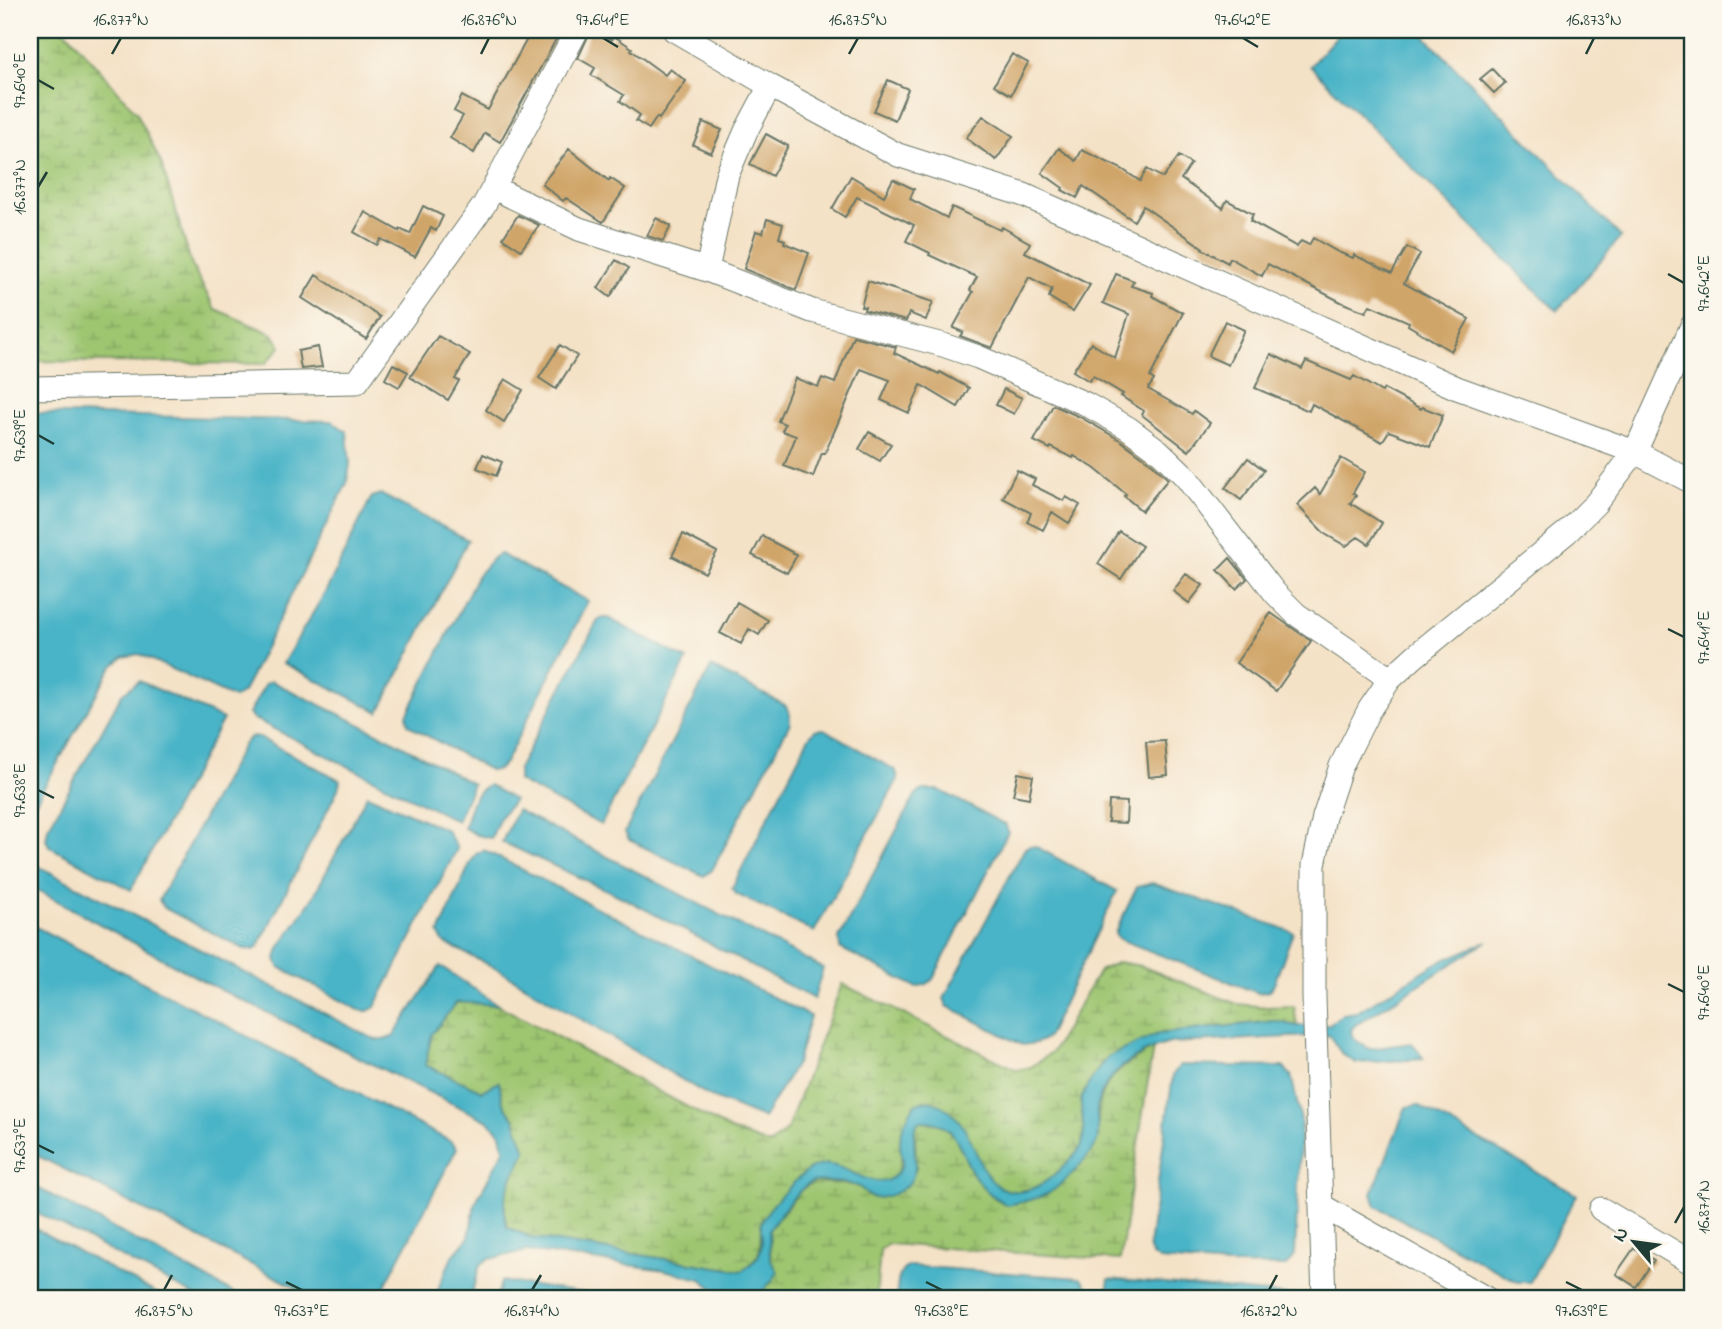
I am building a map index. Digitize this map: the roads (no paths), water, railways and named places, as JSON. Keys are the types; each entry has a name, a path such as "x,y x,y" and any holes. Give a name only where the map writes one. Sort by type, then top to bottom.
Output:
{"street":[{"path":"30,388 357,382 477,216 576,30"},
{"path":"674,30 770,86 898,155 1024,195 1457,388 1635,452 1692,482"},
{"path":"708,270 727,175 770,86"},
{"path":"494,188 579,229 708,270 812,311 943,345 978,357 1086,404 1128,428 1185,475 1275,593 1296,614 1390,679"},
{"path":"1324,1299 1314,997 1314,865 1324,817 1341,766 1369,710 1390,679 1567,532 1596,503 1635,452 1692,326"},
{"path":"1322,1206 1487,1299"},
{"path":"1601,1209 1692,1263"}],"water":[{"path":"1342,30 1419,30 1621,237 1557,311 1310,66"},
{"path":"30,413 332,421 347,432 350,464 347,483 243,692 234,698 139,654 123,657 111,668 30,812"},
{"path":"380,494 468,540 379,712 283,663 326,591 369,502 372,497"},
{"path":"500,554 588,601 505,763 499,769 491,771 413,728 408,724 407,715 477,576"},
{"path":"601,618 608,618 687,660 601,825 518,781 518,769"},
{"path":"711,667 785,705 790,714 790,723 712,870 704,876 629,840 625,832"},
{"path":"139,681 223,719 131,890 50,847 46,840 48,828 122,694"},
{"path":"271,681 390,739 473,784 457,821 252,718 249,714 265,684"},
{"path":"824,729 896,771 898,779 814,932 736,894 732,888 809,737 815,730"},
{"path":"256,736 340,780 338,789 258,947 254,950 244,949 164,908 159,900 243,745 249,738"},
{"path":"489,785 514,800 500,817 491,838 464,828 475,797"},
{"path":"923,790 939,790 1006,825 1008,832 933,979 916,987 840,948 839,938 916,794"},
{"path":"367,795 447,830 457,849 375,1007 368,1011 359,1010 279,967 276,959 279,948 312,899"},
{"path":"517,810 823,968 814,999 624,898 502,842"},
{"path":"1035,846 1117,891 1047,1038 1022,1045 947,1006 944,998 1025,848"},
{"path":"484,850 810,1016 797,1062 763,1118 711,1097 499,970 443,942 439,933 470,864 476,854"},
{"path":"30,862 376,1040 393,1037 440,966 498,1005 457,1002 432,1034 425,1065 482,1091 499,1082 503,1103 514,1118 526,1151 506,1196 507,1227 532,1238 742,1271 760,1253 761,1225 765,1215 793,1183 814,1167 837,1166 871,1180 892,1178 902,1165 902,1132 916,1103 936,1103 954,1115 992,1181 1009,1190 1027,1190 1044,1183 1079,1150 1084,1133 1082,1096 1109,1056 1158,1034 1274,1021 1297,1026 1328,1025 1343,1014 1357,1012 1437,963 1488,941 1354,1026 1351,1031 1353,1038 1369,1049 1412,1043 1424,1059 1356,1063 1342,1054 1329,1035 1170,1043 1134,1058 1114,1075 1100,1096 1097,1109 1098,1137 1090,1154 1054,1189 1034,1199 1007,1205 996,1198 974,1175 954,1135 948,1129 931,1122 919,1121 914,1136 913,1176 901,1190 885,1197 874,1198 853,1185 817,1181 807,1185 795,1196 769,1230 770,1258 778,1272 765,1288 752,1296 716,1299 718,1292 701,1279 664,1270 528,1251 488,1259 480,1265 470,1299 436,1299 452,1257 469,1237 475,1203 504,1150 501,1134 488,1121 209,984 30,886"},
{"path":"1152,883 1293,932 1269,991 1258,993 1119,939 1115,933 1137,887"},
{"path":"30,924 452,1142 457,1148 378,1299 319,1299 30,1152"},
{"path":"1180,1065 1283,1067 1291,1075 1301,1120 1295,1255 1286,1266 1160,1260 1152,1255 1149,1246 1173,1075"},
{"path":"1418,1105 1577,1195 1530,1282 1518,1282 1376,1206 1372,1194 1406,1107"},
{"path":"30,1184 245,1299 201,1299 30,1209"},
{"path":"30,1226 167,1299 30,1299"},
{"path":"909,1266 1080,1278 1086,1285 1087,1296 1086,1299 896,1299 900,1276"},
{"path":"1109,1279 1298,1296 1298,1299 1106,1299"},
{"path":"501,1281 623,1299 497,1299"}]}
